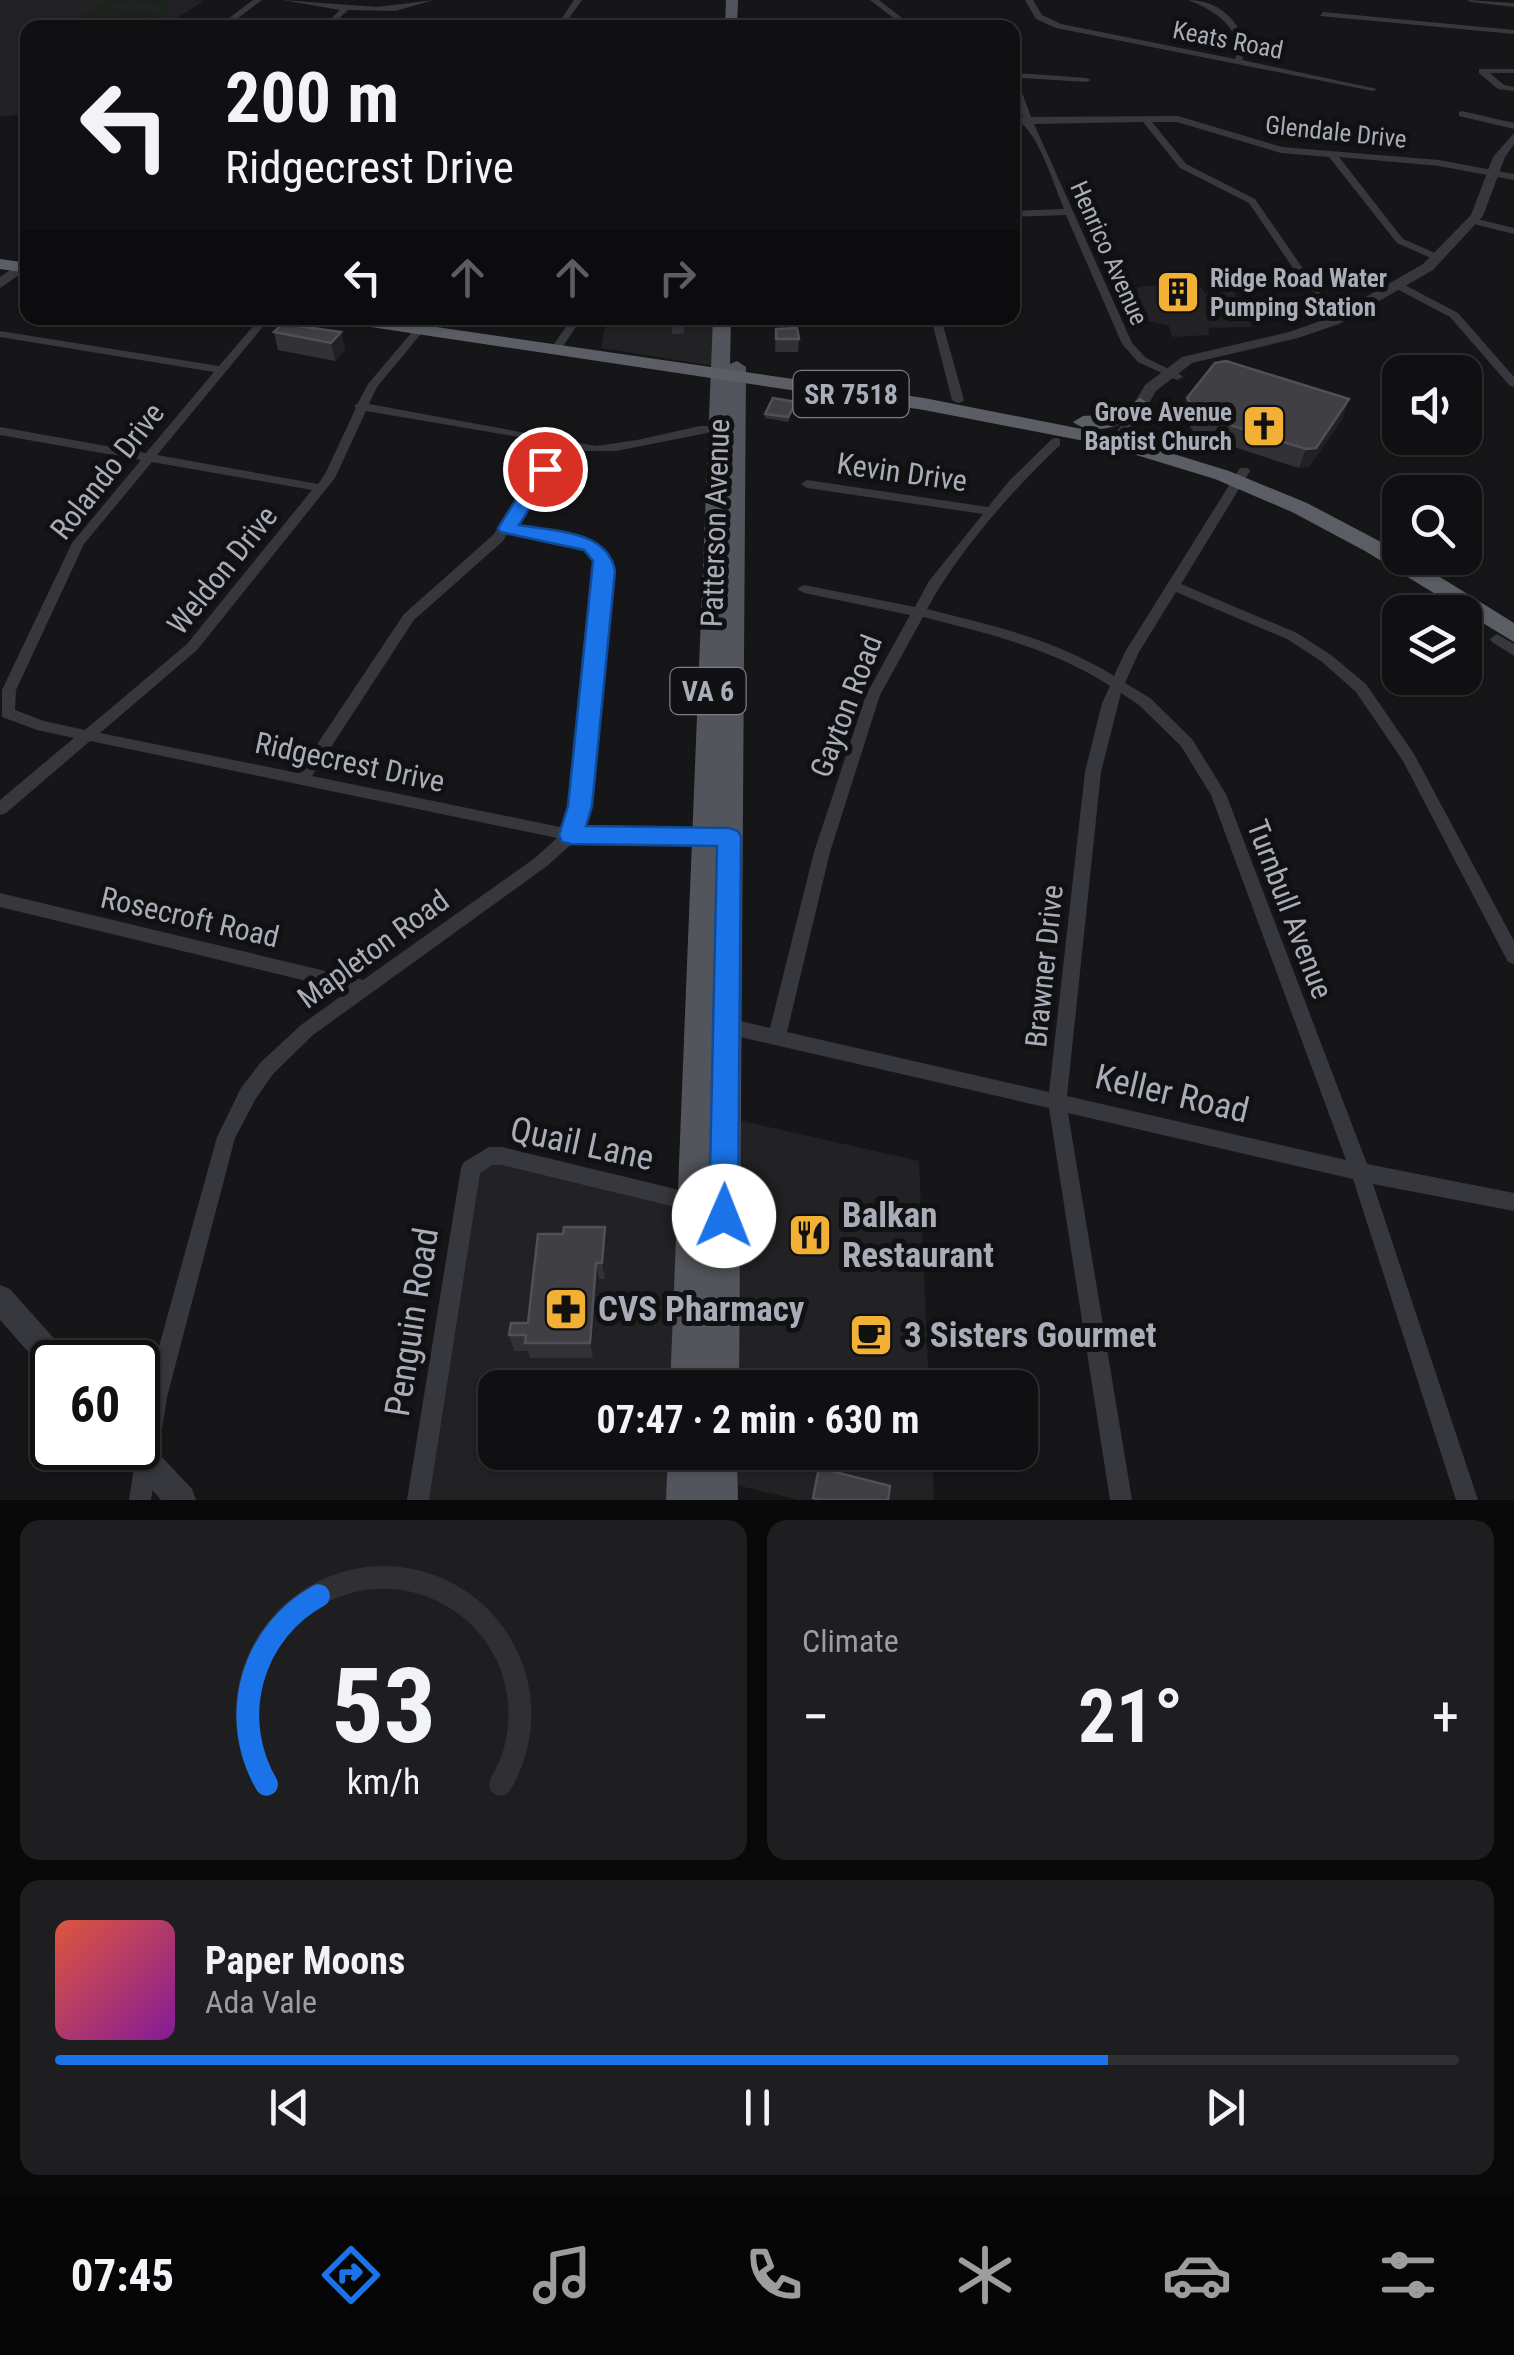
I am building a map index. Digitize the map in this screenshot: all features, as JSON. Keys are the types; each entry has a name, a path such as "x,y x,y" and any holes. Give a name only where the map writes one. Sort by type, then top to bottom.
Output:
{"highway":[{"name":"SR 7518","path":"443,325 558,346 962,406 1127,439"},
{"path":"1083,422 1122,419 1140,404"},
{"name":"SR 7518","path":"962,406 1012,408 1083,422 1319,503 1382,536"},
{"name":"SR 7518","path":"1241,476 1374,545 1505,637"},
{"path":"1448,575 1514,618"}],"main road":[{"name":"Patterson Avenue","path":"719,1370 709,1209 728,372 723,325"},
{"name":"Patterson Avenue","path":"716,837 718,428 737,325"},
{"name":"Patterson Avenue","path":"690,1370 709,1209"},
{"path":"684,1500 685,1470"},
{"path":"719,1500 720,1470"}],"street":[{"path":"230,20 258,0"},
{"path":"286,0 390,9 430,0"},
{"path":"874,0 901,20"},
{"name":"Keats Road","path":"1029,0 1039,18 1059,26 1372,89"},
{"path":"1192,0 1214,5 1235,30 1244,47 1237,62"},
{"path":"1471,0 1514,5"},
{"path":"333,20 346,8"},
{"path":"1323,14 1514,32"},
{"path":"1514,70 1482,71 1501,87 1514,89"},
{"name":"Henrico Avenue","path":"1020,74 1087,80"},
{"path":"1462,114 1514,126"},
{"name":"Henrico Avenue","path":"1025,119 1127,344 1142,360 1172,375"},
{"name":"Glendale Drive","path":"1025,119 1192,122 1270,148 1439,162 1514,176"},
{"path":"1145,119 1184,166 1252,201 1334,320"},
{"path":"1127,439 1140,404 1172,375 1205,356 1334,320 1398,286 1438,258 1474,220 1503,150 1514,136"},
{"path":"1332,155 1400,241 1438,258"},
{"path":"1020,214 1069,212"},
{"path":"1474,220 1514,230"},
{"path":"0,284 15,263"},
{"path":"1398,286 1454,314 1514,384"},
{"name":"Rolando Drive","path":"17,674 78,543 259,325"},
{"name":"Weldon Drive","path":"0,809 192,647 321,488 342,456 360,406 418,325"},
{"path":"558,346 572,325"},
{"path":"938,325 962,406"},
{"path":"0,334 220,370"},
{"path":"1496,361 1514,360"},
{"path":"1127,439 1172,375"},
{"path":"360,406 562,441 574,449"},
{"path":"302,781 409,618 507,528 537,478 574,449 612,447 718,428"},
{"path":"0,431 321,488"},
{"name":"Gayton Road","path":"777,1036 822,852 874,695 917,610 990,511 1034,460 1056,442"},
{"name":"Brawner Drive","path":"1121,1500 1057,1102 1093,772 1110,704 1141,636 1241,476"},
{"name":"Kevin Drive","path":"807,484 990,511"},
{"path":"507,528 582,542 595,548 603,560 580,806 571,835"},
{"path":"1173,586 1292,636 1361,688 1394,731 1514,957"},
{"name":"Turnbull Avenue","path":"804,589 917,610 1024,642 1119,682 1180,734 1208,773 1360,1172 1467,1500"},
{"path":"1505,637 1514,651"},
{"name":"Ridgecrest Drive","path":"17,674 5,701 8,712 23,721 571,835 716,837"},
{"name":"Mapleton Road","path":"160,1382 226,1137 248,1094 282,1052 541,862 571,835"},
{"name":"Rosecroft Road","path":"0,900 367,988"},
{"name":"Keller Road","path":"713,1023 1360,1172 1514,1202"},
{"name":"Quail Lane","path":"482,1159 502,1156 709,1209"},
{"name":"Penguin Road","path":"418,1500 467,1178 482,1159"},
{"path":"0,1299 36,1340"},
{"name":"Mapleton Road","path":"140,1500 141,1470"},
{"path":"154,1470 181,1500"}],"shaded area":[{"path":"0,0 204,1 174,20 20,20 20,115 0,116"},
{"path":"109,0 163,0 171,9 156,20 148,20 159,13 161,7 141,2 120,3 107,8 156,13 145,20 87,20 103,9 85,20 76,20"},
{"path":"1197,282 1205,293 1234,291 1252,327 1208,328 1210,335 1172,337 1169,326 1140,319 1135,312 1140,310 1135,295 1138,287"},
{"path":"606,325 722,325 720,367 601,348"},
{"path":"725,1117 919,1161 928,1370 721,1370"},
{"path":"482,1159 694,1203 689,1370 478,1370 478,1470 686,1470 685,1500 418,1500"},
{"path":"719,1470 933,1470 934,1500 798,1500 719,1481"}],"building":[{"path":"281,325 299,325 341,332 331,343 274,332"},
{"path":"797,328 799,339 776,339 776,329"},
{"name":"Grove Avenue Baptist Church","path":"1226,361 1349,399 1316,448 1306,449 1201,416 1187,398 1215,363"},
{"path":"773,398 796,402 788,417 765,414"},
{"name":"CVS Pharmacy","path":"564,1227 605,1227 602,1263 596,1263 590,1343 525,1343 526,1335 509,1335 511,1323 528,1323 538,1234 563,1234"},
{"path":"819,1470 890,1486 888,1500 813,1498"}],"place":[{"name":"Ridge Road Water Pumping Station","path":"1178,292"},
{"name":"Grove Avenue Baptist Church","path":"1264,426"},
{"name":"Balkan Restaurant","path":"810,1235"},
{"name":"CVS Pharmacy","path":"566,1309"},
{"name":"3 Sisters Gourmet","path":"871,1335"}],"route":[{"path":"545,469 507,528 591,546 598,551 605,571 580,806 571,835 729,837 724,1216"}]}
